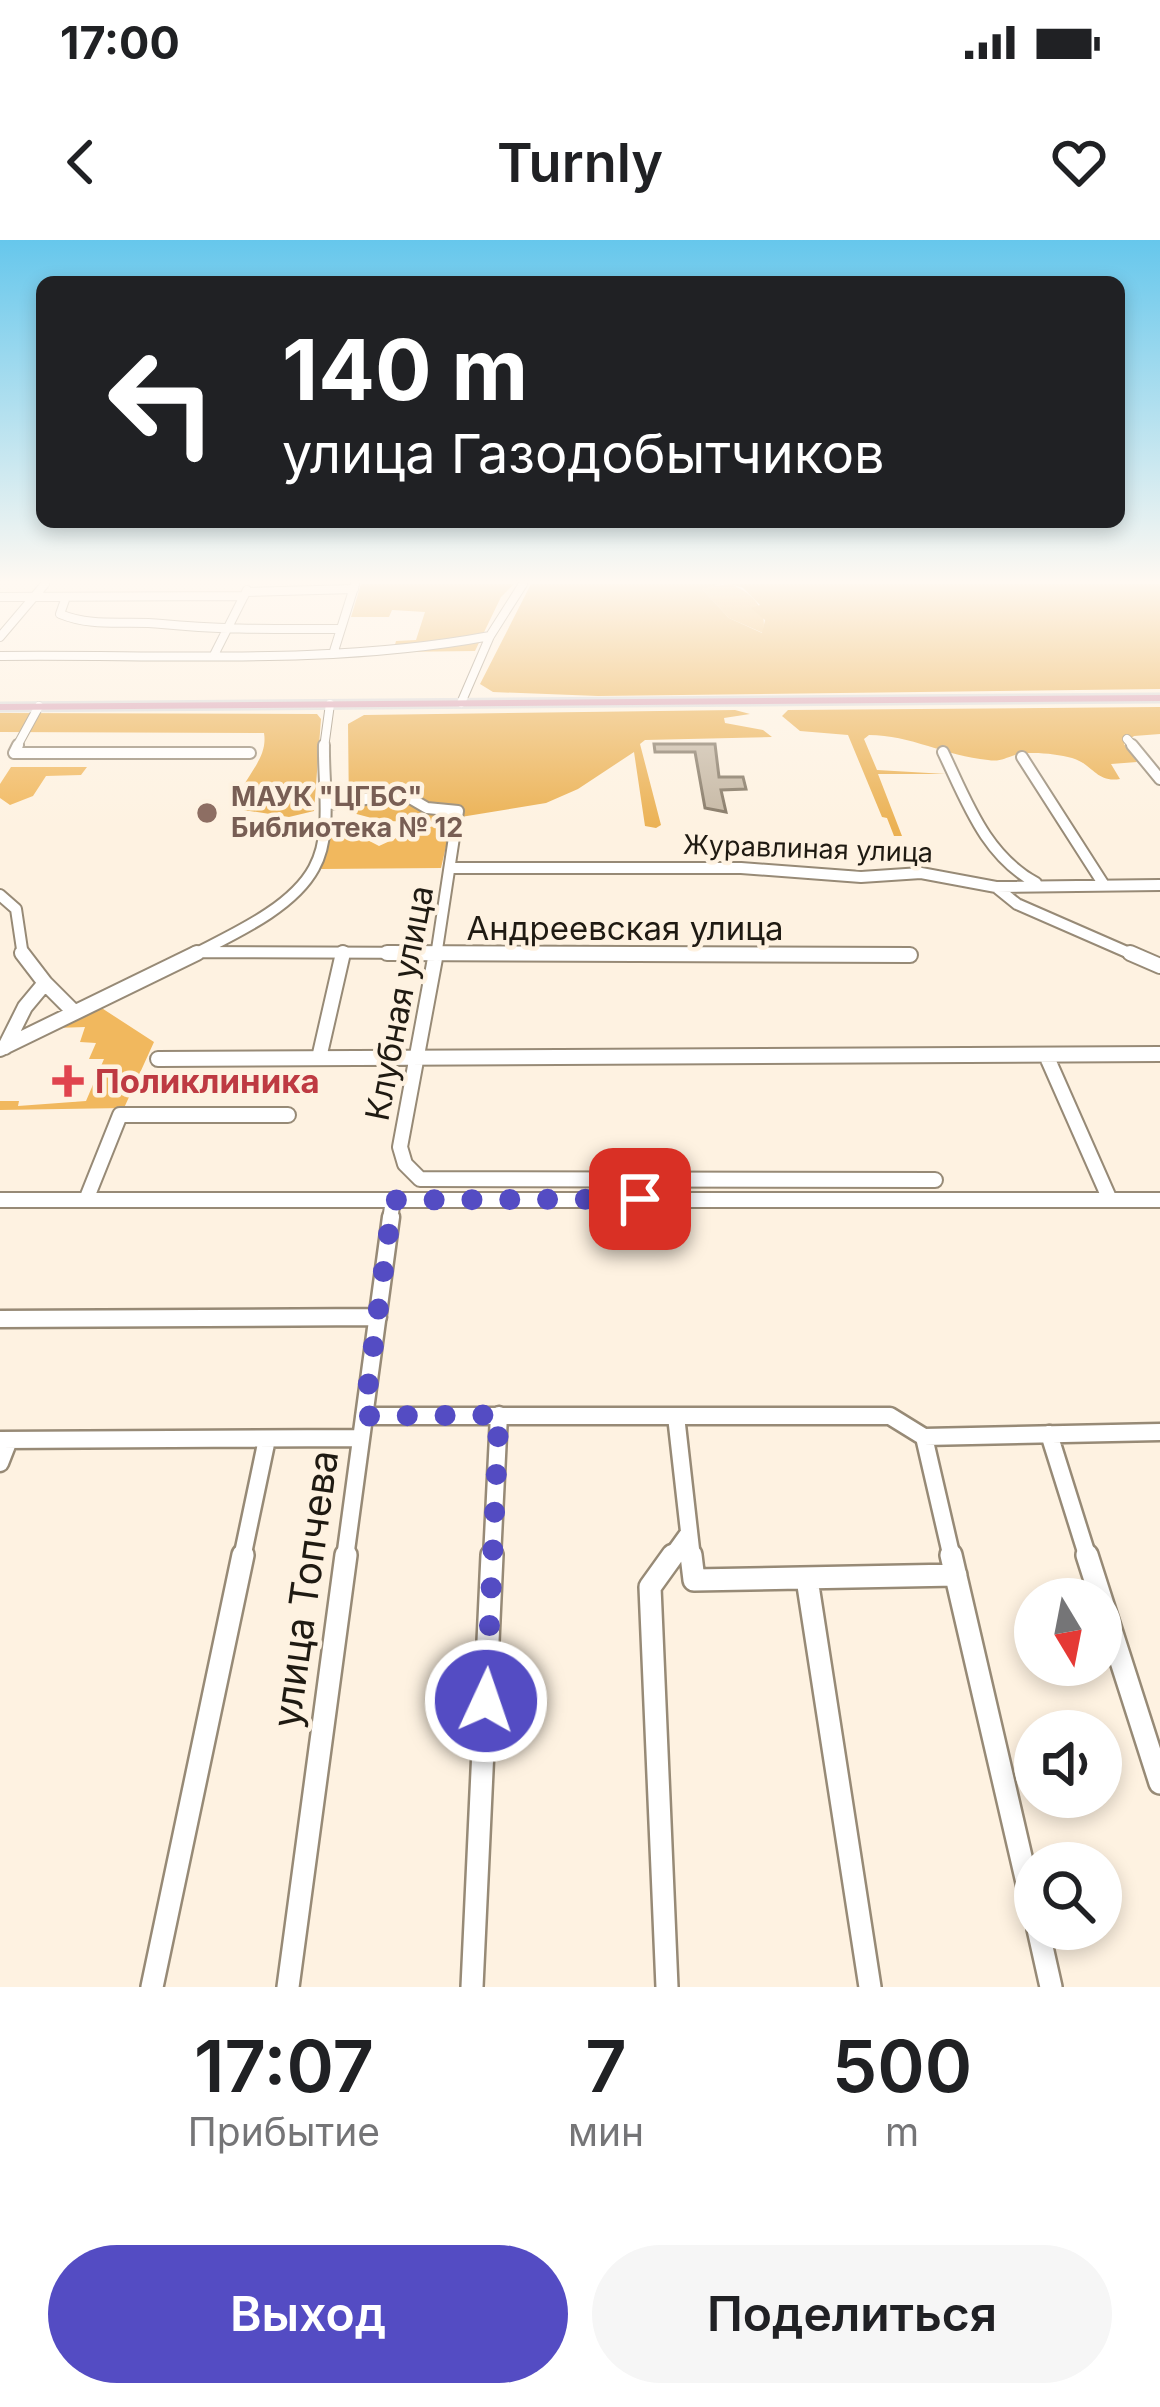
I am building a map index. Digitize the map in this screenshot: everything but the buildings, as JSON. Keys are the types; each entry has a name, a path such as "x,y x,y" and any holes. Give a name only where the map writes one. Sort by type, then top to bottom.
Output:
{"main road":[{"path":"0,706 1160,698"}],"street":[{"path":"461,703 477,666"},
{"path":"2,1048 195,952 302,890 316,866 328,803 325,742 330,704"},
{"path":"39,706 14,753 250,753"},
{"path":"1127,739 1160,779"},
{"path":"943,752 995,854 1012,872 1041,885"},
{"path":"1022,757 1104,885"},
{"name":"Клубная улица","path":"328,803 403,794 427,808 454,808 458,815 400,1147 405,1164 420,1178 935,1180"},
{"name":"Журавлиная улица","path":"452,868 741,868 861,877 905,873 996,887 1160,885"},
{"path":"996,887 1017,904 1160,966"},
{"path":"0,896 16,909 22,954 74,1012"},
{"name":"Андреевская улица","path":"195,952 910,955"},
{"path":"319,1058 343,953"},
{"path":"2,1048 44,983"},
{"path":"158,1059 1160,1054"},
{"path":"1046,1055 1111,1200"},
{"path":"86,1200 120,1115 288,1114"},
{"path":"0,1200 1160,1200"},
{"name":"улица Топчева","path":"288,1987 393,1200"},
{"path":"0,1319 378,1317"},
{"path":"472,1987 499,1415"},
{"path":"364,1416 890,1416 924,1437 1160,1432"},
{"path":"676,1416 694,1580 956,1575"},
{"path":"1049,1434 1160,1783"},
{"path":"924,1437 1018,1842"},
{"path":"0,1463 5,1440 361,1438"},
{"path":"152,1987 267,1439"},
{"path":"667,1987 650,1587 689,1533"},
{"path":"807,1579 870,1987"},
{"path":"1043,1950 1051,1987"}],"shaded area":[{"path":"489,666 1160,666 1160,689 598,696 493,692 480,684"},
{"path":"1160,707 1160,734 1134,736 1124,744 1137,762 1111,764 1120,779 1105,778 1059,755 1028,753 992,760 869,735 864,739 877,770 946,774 878,774 902,836 894,836 887,818 882,817 848,735 800,731 782,716 788,710"},
{"path":"735,710 750,714 724,718 725,723 763,730 772,737 645,740 640,744 661,825 656,828 645,826 634,752 578,789 546,803 430,822 383,821 349,812 348,724 364,715"},
{"path":"0,713 317,714 321,719 314,811 289,817 237,809 262,753 264,733 0,732"},
{"path":"11,767 87,767 81,775 46,776 33,796 10,805 0,798 0,784"},
{"path":"333,819 349,821 356,834 379,846 452,821 441,868 321,869"},
{"path":"97,1005 154,1042 124,1108 0,1110 0,1101 19,1101 18,1106 86,1101 104,1059 89,1059 96,1043 80,1042 85,1027 56,1028"}],"place":[{"name":"МАУК \"ЦГБС\" Библиотека № 12","path":"207,813"},
{"name":"Поликлиника","path":"68,1081"}],"route":[{"path":"486,1701 499,1415 364,1416 393,1200 640,1199"}]}
